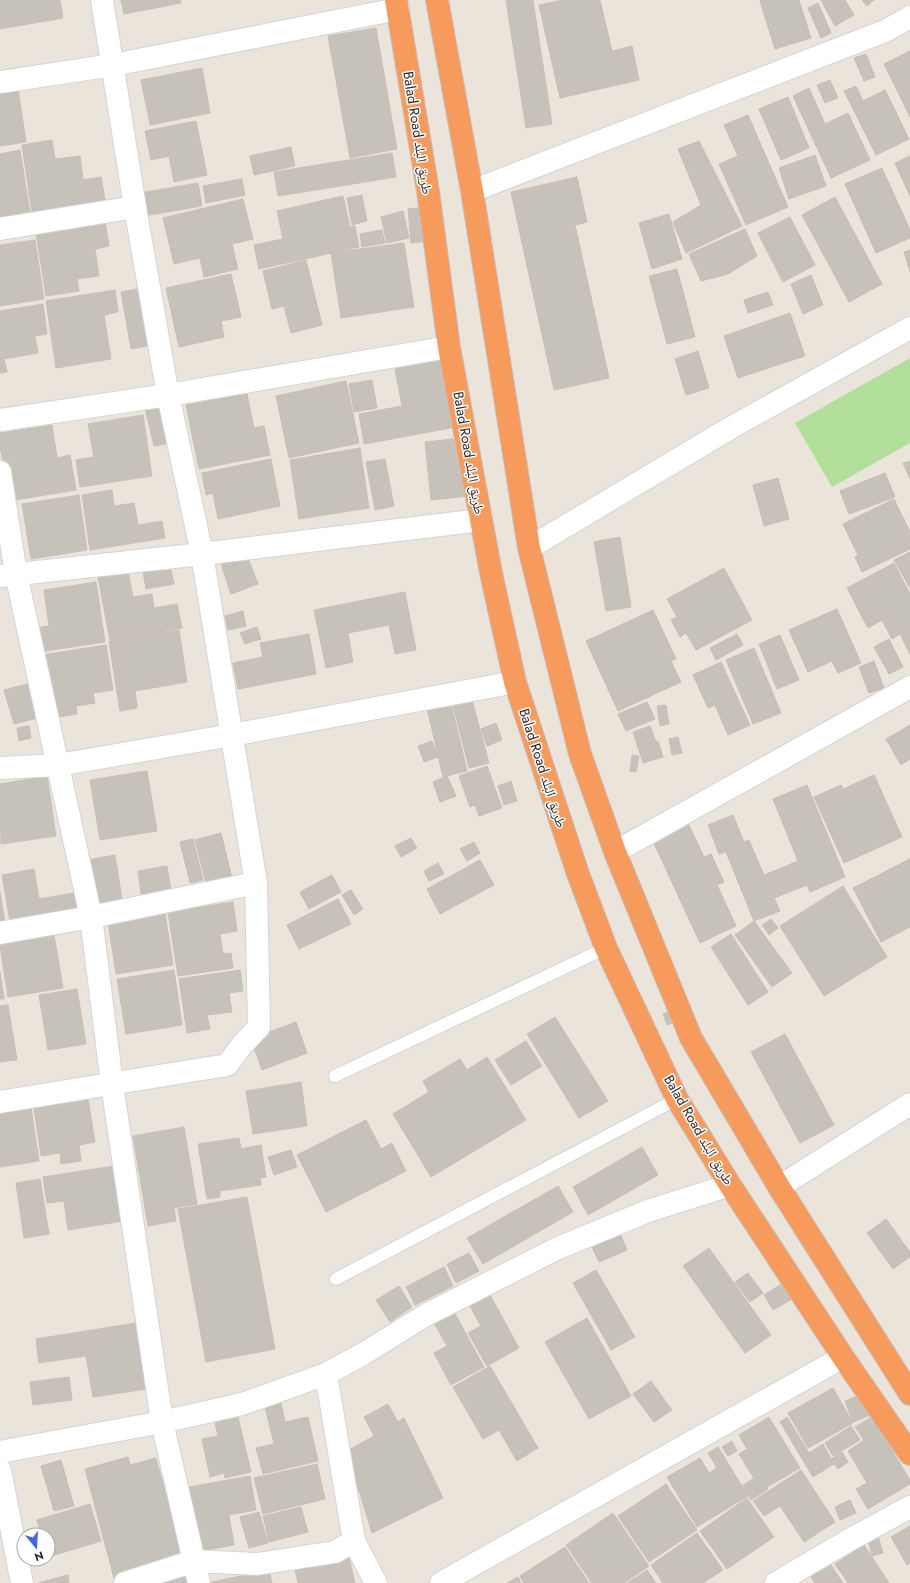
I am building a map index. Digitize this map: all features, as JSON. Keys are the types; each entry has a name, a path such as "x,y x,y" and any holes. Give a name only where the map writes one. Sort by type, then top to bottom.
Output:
{"highway":[{"path":"437,0 472,191 529,548 580,754 615,852 691,1038 779,1187 910,1394"},
{"name":"Balad Road طريق البلد","path":"397,4 428,191 449,347 481,520 515,682 578,871 606,948 677,1099 730,1185 843,1357 910,1454"}],"street":[{"path":"0,1102 228,1065 242,1045 259,1027 256,883 202,554 168,395 135,207 102,0"},
{"path":"0,82 113,65 397,4"},
{"path":"472,191 885,31 910,17"},
{"path":"0,229 135,207"},
{"path":"529,548 732,428 910,328"},
{"path":"0,420 168,395 449,347"},
{"path":"0,472 8,575 58,765 90,917 112,1084 162,1422 199,1583"},
{"path":"8,575 202,554 481,520"},
{"path":"0,768 58,765 232,735 515,682"},
{"path":"615,852 910,687"},
{"path":"0,933 90,917 256,883"},
{"path":"779,1187 910,1104"},
{"path":"0,1452 162,1422 242,1404 326,1374 363,1354 426,1315 556,1249 648,1211 730,1185"},
{"path":"441,1583 843,1357"},
{"path":"326,1374 354,1540 376,1583"},
{"path":"0,1470 22,1583"},
{"path":"776,1583 851,1539 910,1507"},
{"path":"125,1583 194,1561 257,1564 335,1552 354,1540"}],"lane":[{"path":"335,1076 606,948"},
{"path":"336,1279 677,1099"}],"green space":[{"path":"910,358 910,443 832,487 795,423"}],"building":[{"path":"0,0 60,0 63,18 0,29"},
{"path":"121,0 180,0 181,3 124,14"},
{"path":"506,0 533,0 552,124 526,128"},
{"path":"563,0 600,0 612,51 632,46 639,80 560,98 539,5"},
{"path":"799,0 811,38 775,49 760,1"},
{"path":"821,0 845,0 854,15 835,26"},
{"path":"862,0 874,0 867,6"},
{"path":"818,3 831,33 821,38 808,8"},
{"path":"376,28 397,149 350,158 328,36"},
{"path":"910,51 910,117 884,64"},
{"path":"866,54 875,77 864,81 854,58"},
{"path":"202,68 210,113 150,125 141,80"},
{"path":"830,80 838,98 825,103 817,85"},
{"path":"17,82 26,142 0,146 0,85"},
{"path":"856,86 863,101 885,90 909,139 876,155 844,91"},
{"path":"809,88 825,124 848,113 870,160 831,178 793,96"},
{"path":"788,97 809,148 781,160 759,109"},
{"path":"748,115 788,207 746,225 719,164 738,156 724,125"},
{"path":"196,121 207,175 174,182 169,156 151,160 145,131"},
{"path":"52,140 55,159 80,156 83,180 101,177 105,200 32,212 22,145"},
{"path":"699,141 742,226 686,253 673,222 701,205 678,149"},
{"path":"291,147 295,166 254,175 250,156"},
{"path":"20,150 30,213 0,217 0,154"},
{"path":"392,153 396,177 278,196 274,172"},
{"path":"815,155 826,186 789,199 779,168"},
{"path":"910,156 910,196 895,163"},
{"path":"882,168 910,230 910,238 876,253 845,184"},
{"path":"577,177 587,222 575,225 609,378 554,390 511,192"},
{"path":"242,179 245,195 206,203 203,186"},
{"path":"198,183 202,206 144,216 140,193"},
{"path":"362,195 367,221 352,225 347,198"},
{"path":"343,196 350,227 355,226 359,247 259,269 254,245 283,239 277,211"},
{"path":"835,197 882,284 849,302 802,215"},
{"path":"243,199 253,239 232,244 238,269 204,277 200,258 174,264 163,218"},
{"path":"426,207 429,241 411,243 408,209"},
{"path":"403,211 409,238 387,243 381,217"},
{"path":"669,214 682,259 652,269 639,223"},
{"path":"790,217 815,265 783,282 758,233"},
{"path":"105,222 109,246 95,249 99,276 77,279 79,291 46,296 36,233"},
{"path":"745,229 757,256 728,274 701,281 689,254"},
{"path":"382,230 385,243 362,247 360,234"},
{"path":"35,240 44,299 0,306 0,245"},
{"path":"404,243 414,307 341,318 331,253"},
{"path":"910,250 910,272 904,252"},
{"path":"306,260 322,325 291,333 284,306 272,309 263,271"},
{"path":"677,269 695,337 667,344 649,276"},
{"path":"231,274 241,317 221,321 224,337 179,347 166,288"},
{"path":"811,275 823,305 803,314 791,284"},
{"path":"142,288 152,345 131,349 121,292"},
{"path":"115,290 118,312 104,315 111,359 56,368 46,301"},
{"path":"768,292 773,305 748,313 744,300"},
{"path":"43,304 47,334 35,336 38,353 4,359 7,372 0,373 0,311"},
{"path":"790,313 805,356 738,378 724,336"},
{"path":"698,351 709,388 686,395 675,359"},
{"path":"443,360 456,427 364,444 359,414 402,406 395,369"},
{"path":"372,380 377,408 354,412 349,384"},
{"path":"346,381 359,443 289,458 276,396"},
{"path":"247,394 254,428 264,426 270,455 199,469 186,405"},
{"path":"163,401 172,443 154,446 144,404"},
{"path":"143,415 152,476 80,487 76,460 94,457 88,424"},
{"path":"52,425 57,458 70,455 76,490 9,501 0,445 0,433"},
{"path":"463,438 469,496 431,500 425,442"},
{"path":"360,448 369,508 299,519 290,460"},
{"path":"271,459 280,506 218,519 213,493 206,495 202,473"},
{"path":"385,459 394,506 375,510 366,462"},
{"path":"910,461 910,479 903,463"},
{"path":"885,473 895,497 849,514 840,491"},
{"path":"778,478 789,519 764,526 753,485"},
{"path":"112,490 114,506 134,503 138,525 162,521 165,538 90,550 82,495"},
{"path":"79,495 87,550 31,559 22,504"},
{"path":"894,499 910,532 910,549 862,572 855,557 858,555 843,524"},
{"path":"620,537 631,607 606,611 594,542"},
{"path":"910,552 910,588 894,560"},
{"path":"247,555 258,584 231,594 221,564"},
{"path":"894,563 910,594 910,654 900,634 892,639 882,620 868,628 847,588"},
{"path":"170,566 174,584 146,589 143,571"},
{"path":"724,568 752,620 696,650 686,633 680,637 671,620 677,617 667,599"},
{"path":"128,571 133,597 152,594 154,608 177,604 182,628 110,641 98,577"},
{"path":"96,582 105,642 38,652 35,628 49,626 44,590"},
{"path":"405,592 416,650 395,654 389,625 348,633 353,662 326,668 314,610"},
{"path":"837,609 861,663 838,673 832,661 808,672 789,630"},
{"path":"653,610 676,659 671,661 681,682 618,711 586,641"},
{"path":"243,611 246,626 228,630 225,616"},
{"path":"257,627 261,639 245,644 240,633"},
{"path":"179,630 187,682 135,691 137,708 120,711 109,642"},
{"path":"309,634 316,674 238,689 233,663 263,657 260,643"},
{"path":"737,634 743,645 716,660 710,648"},
{"path":"780,635 799,680 777,689 759,644"},
{"path":"889,639 903,667 889,674 874,647"},
{"path":"106,645 113,690 93,693 95,703 76,706 77,714 52,718 43,655"},
{"path":"754,648 781,713 753,724 726,660"},
{"path":"874,661 884,688 869,693 859,667"},
{"path":"721,662 750,725 728,735 715,705 708,708 693,675"},
{"path":"28,684 38,718 14,724 4,690"},
{"path":"472,700 489,763 469,768 453,705"},
{"path":"647,702 655,719 626,731 618,714"},
{"path":"451,703 467,771 443,777 427,708"},
{"path":"666,705 669,724 660,726 657,706"},
{"path":"496,723 502,740 487,746 481,729"},
{"path":"910,725 910,759 901,765 886,739"},
{"path":"29,726 31,738 19,741 17,728"},
{"path":"650,726 656,742 658,741 663,757 643,763 633,732"},
{"path":"678,737 682,753 672,755 669,739"},
{"path":"432,741 438,757 424,762 418,746"},
{"path":"632,755 639,756 636,772 630,771"},
{"path":"487,766 502,808 479,816 475,805 470,807 459,776"},
{"path":"147,771 157,831 100,840 90,780"},
{"path":"874,775 902,837 844,863 814,797 841,785 843,789"},
{"path":"47,776 56,836 1,844 0,784"},
{"path":"447,776 456,796 440,802 433,782"},
{"path":"511,781 517,801 504,805 498,786"},
{"path":"807,785 845,877 810,892 807,885 774,898 780,911 754,921 726,852 719,854 708,825 733,815 744,842 749,840 764,875 798,861 773,799"},
{"path":"688,823 704,857 711,854 724,882 717,885 736,926 700,943 652,839"},
{"path":"221,833 232,878 206,884 195,840"},
{"path":"411,838 417,848 401,857 395,846"},
{"path":"193,839 203,880 190,883 180,842"},
{"path":"474,842 480,853 467,861 460,849"},
{"path":"115,855 123,906 96,910 88,860"},
{"path":"910,859 910,927 881,942 853,888"},
{"path":"480,860 494,885 440,914 427,889"},
{"path":"438,863 444,874 429,881 424,871"},
{"path":"167,866 172,896 142,900 138,871"},
{"path":"34,869 39,899 74,893 78,917 11,928 2,875"},
{"path":"332,875 341,892 309,909 300,892"},
{"path":"843,886 887,957 824,996 780,926"},
{"path":"351,890 363,909 354,915 342,895"},
{"path":"0,891 6,929 0,930"},
{"path":"338,899 351,924 299,949 287,925"},
{"path":"233,902 237,931 220,934 223,954 231,953 233,968 178,976 168,912"},
{"path":"164,906 173,965 116,974 107,915"},
{"path":"771,919 778,928 769,935 762,925"},
{"path":"754,921 792,973 772,987 735,935"},
{"path":"53,929 63,988 8,997 0,937"},
{"path":"731,934 768,992 748,1005 711,947"},
{"path":"174,970 182,1025 126,1034 117,979"},
{"path":"240,970 243,991 229,993 232,1012 207,1015 210,1029 187,1033 179,979"},
{"path":"0,972 4,999 0,999"},
{"path":"77,989 86,1044 48,1050 39,995"},
{"path":"8,1005 17,1060 0,1062 0,1006"},
{"path":"669,1012 672,1023 667,1025 663,1014"},
{"path":"555,1017 608,1101 579,1118 527,1034"},
{"path":"296,1022 307,1053 262,1070 251,1039"},
{"path":"785,1034 834,1125 800,1143 751,1052"},
{"path":"526,1041 542,1066 511,1085 495,1060"},
{"path":"487,1057 526,1120 431,1177 393,1114 429,1092 423,1081 460,1059 467,1070"},
{"path":"301,1082 307,1126 253,1134 246,1091"},
{"path":"88,1099 95,1142 79,1145 81,1161 61,1164 60,1153 41,1156 34,1108"},
{"path":"30,1101 39,1161 0,1167 0,1106"},
{"path":"366,1120 381,1149 392,1143 406,1171 326,1212 297,1155"},
{"path":"184,1127 197,1204 174,1208 176,1221 148,1226 133,1136"},
{"path":"239,1138 241,1149 261,1145 266,1177 260,1178 261,1185 220,1191 220,1197 207,1199 198,1144"},
{"path":"642,1147 658,1175 588,1215 573,1187"},
{"path":"291,1150 297,1167 274,1175 268,1157"},
{"path":"114,1166 123,1221 68,1230 64,1201 47,1203 43,1177"},
{"path":"40,1179 49,1234 24,1238 16,1183"},
{"path":"558,1186 573,1212 483,1264 467,1238"},
{"path":"247,1197 275,1349 206,1362 178,1209"},
{"path":"886,1219 910,1252 910,1257 893,1269 867,1233"},
{"path":"618,1228 627,1250 599,1262 589,1241"},
{"path":"709,1248 771,1335 745,1353 683,1266"},
{"path":"469,1253 479,1271 456,1283 447,1264"},
{"path":"444,1267 453,1286 415,1305 406,1287"},
{"path":"596,1270 635,1337 611,1350 573,1283"},
{"path":"748,1273 763,1293 750,1302 735,1282"},
{"path":"791,1278 801,1294 773,1310 764,1295"},
{"path":"399,1286 412,1307 390,1322 376,1300"},
{"path":"489,1293 519,1348 487,1366 468,1333 481,1326 469,1304"},
{"path":"454,1312 484,1367 451,1385 434,1353 447,1346 434,1323"},
{"path":"587,1318 631,1396 589,1419 545,1342"},
{"path":"136,1323 147,1389 93,1397 86,1356 39,1363 36,1339"},
{"path":"490,1366 538,1448 517,1461 499,1430 483,1439 453,1387"},
{"path":"69,1377 72,1400 33,1405 30,1382"},
{"path":"651,1381 672,1410 654,1422 633,1394"},
{"path":"833,1388 853,1423 808,1448 788,1413"},
{"path":"865,1393 873,1414 853,1422 845,1401"},
{"path":"281,1403 285,1422 308,1417 318,1461 263,1474 256,1448 274,1444 265,1407"},
{"path":"388,1404 398,1422 404,1418 443,1498 372,1533 347,1451 374,1436 364,1417"},
{"path":"236,1409 251,1472 225,1478 224,1473 210,1477 202,1439 218,1436 213,1415"},
{"path":"769,1417 800,1468 767,1487 768,1489 751,1500 743,1485 754,1478 739,1454 747,1449 739,1435"},
{"path":"787,1417 809,1453 823,1444 831,1459 842,1452 848,1462 838,1469 834,1464 813,1477 780,1422"},
{"path":"872,1417 910,1480 910,1484 868,1509 856,1489 867,1483 848,1451 864,1440 855,1427"},
{"path":"851,1426 860,1440 833,1456 825,1443"},
{"path":"732,1441 737,1451 728,1456 722,1447"},
{"path":"718,1447 748,1496 697,1527 667,1477 700,1458 709,1473 717,1468 708,1453"},
{"path":"128,1457 130,1465 156,1458 184,1559 114,1578 85,1469"},
{"path":"61,1460 74,1506 54,1511 41,1466"},
{"path":"317,1464 325,1499 263,1514 254,1478"},
{"path":"801,1470 835,1522 804,1542 780,1506 764,1516 753,1501"},
{"path":"250,1476 256,1510 229,1515 234,1545 195,1552 184,1488"},
{"path":"666,1484 697,1530 649,1562 618,1516"},
{"path":"747,1498 774,1537 727,1569 700,1531"},
{"path":"850,1500 856,1513 840,1520 835,1507"},
{"path":"90,1504 101,1541 56,1555 56,1527 39,1527 37,1520"},
{"path":"301,1507 308,1532 269,1542 263,1516"},
{"path":"259,1512 268,1543 249,1548 240,1517"},
{"path":"613,1513 649,1566 624,1583 592,1583 566,1545"},
{"path":"910,1526 910,1563 907,1565 891,1537"},
{"path":"697,1533 723,1570 703,1583 663,1583 651,1565"},
{"path":"878,1536 883,1553 872,1556 868,1539"},
{"path":"864,1545 889,1583 848,1583 835,1564"},
{"path":"565,1547 589,1583 524,1583 520,1576"},
{"path":"348,1553 355,1583 298,1583 294,1566"},
{"path":"828,1561 843,1583 815,1583 809,1574"},
{"path":"185,1570 188,1583 136,1583"},
{"path":"269,1570 272,1583 212,1583 212,1582"},
{"path":"647,1570 656,1583 627,1583"},
{"path":"68,1575 69,1583 38,1583"},
{"path":"518,1577 521,1583 507,1583"}]}
